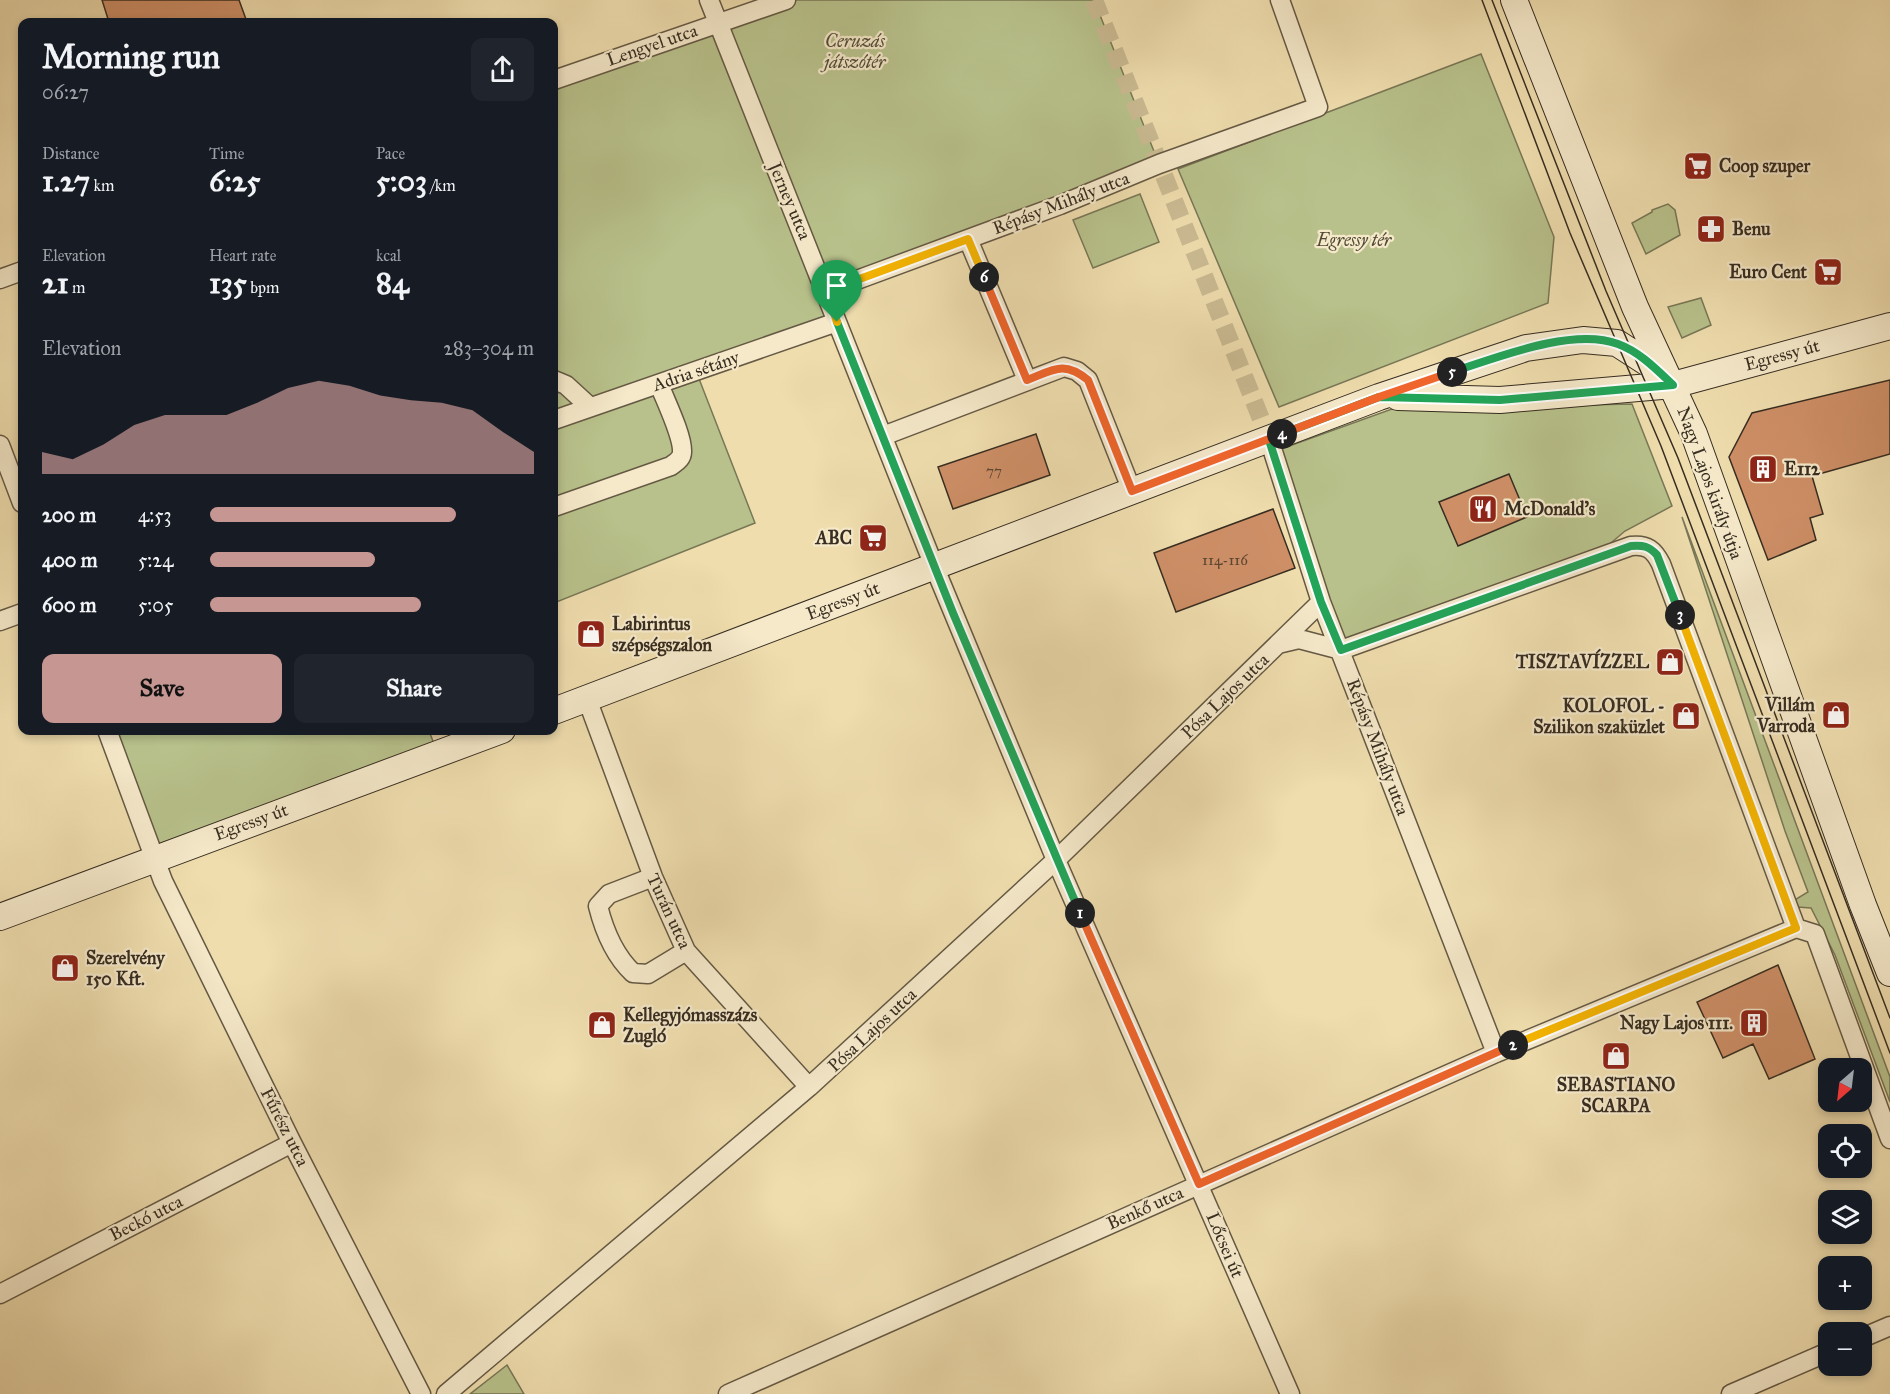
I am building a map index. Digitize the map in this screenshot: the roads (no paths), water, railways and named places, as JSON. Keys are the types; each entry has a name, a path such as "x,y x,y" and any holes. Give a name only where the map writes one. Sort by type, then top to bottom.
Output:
{"street":[{"name":"Jerney utca","path":"709,0 827,291 837,322 934,566"},
{"name":"Lengyel utca","path":"558,79 786,0"},
{"name":"Répásy Mihály utca","path":"827,291 968,239 1159,164 1318,107 1280,0"},
{"name":"Nagy Lajos király útja","path":"1514,0 1635,307 1694,434 1890,973"},
{"path":"968,239 1027,380"},
{"path":"0,279 18,272"},
{"name":"Adria sétány","path":"558,419 837,322"},
{"name":"Egressy út","path":"1379,397 1500,400 1673,385 1890,326"},
{"name":"Egressy út","path":"558,710 1379,397 1486,361 1549,343 1583,340 1617,343 1652,365 1673,385"},
{"path":"1486,361 1474,374 1475,387 1482,394 1500,400"},
{"path":"883,436 1064,367 1077,371 1088,380 1132,491"},
{"path":"558,382 566,385 590,407"},
{"path":"558,506 671,466 680,460 682,451 679,439 659,384"},
{"name":"Répásy Mihály utca","path":"1269,440 1321,602 1496,1053"},
{"path":"0,445 18,492"},
{"path":"1341,650 1631,546 1641,545 1650,548 1657,555 1796,928 1815,934 1890,1139"},
{"name":"Lőcsei út","path":"934,566 1056,860 1290,1394"},
{"name":"Pósa Lajos utca","path":"446,1394 809,1087 1056,860 1321,602"},
{"path":"0,621 18,614"},
{"name":"Pósa Lajos utca","path":"1278,644 1299,639 1341,650"},
{"name":"Turán utca","path":"587,699 653,877 686,951 809,1087"},
{"name":"Fűrész utca","path":"109,735 153,858 292,1143 421,1394"},
{"name":"Egressy út","path":"0,916 488,735"},
{"path":"653,877 609,894 598,906 602,921 622,963 633,973 648,974 686,951"},
{"name":"Benkő utca","path":"728,1394 1496,1053 1796,928"},
{"name":"Beckó utca","path":"0,1294 292,1143"},
{"path":"1872,1334 1890,1326"},
{"path":"1731,1394 1818,1356"}],"tunnel":[{"path":"1094,0 1269,439"}],"tram line":[{"path":"1482,0 1570,233 1661,446 1890,1053"},
{"path":"1492,0 1606,291 1678,458 1890,1018"}],"place":[{"name":"Coop szuper","path":"1698,166"},
{"name":"Benu","path":"1711,229"},
{"name":"Euro Cent","path":"1828,272"},
{"name":"E112","path":"1763,469"},
{"name":"McDonald's","path":"1483,509"},
{"name":"ABC","path":"873,538"},
{"name":"Labirintus szépségszalon","path":"591,634"},
{"name":"TISZTAVÍZZEL","path":"1670,662"},
{"name":"Villám Varroda","path":"1836,715"},
{"name":"KOLOFOL - Szilikon szaküzlet","path":"1686,716"},
{"name":"Szerelvény 150 Kft.","path":"65,968"},
{"name":"Nagy Lajos 111.","path":"1754,1023"},
{"name":"Kellegyjómasszázs Zugló","path":"602,1025"},
{"name":"SEBASTIANO SCARPA","path":"1616,1056"}],"park label":[{"name":"Ceruzás játszótér","path":"855,51"},
{"name":"Egressy tér","path":"1354,240"}]}
